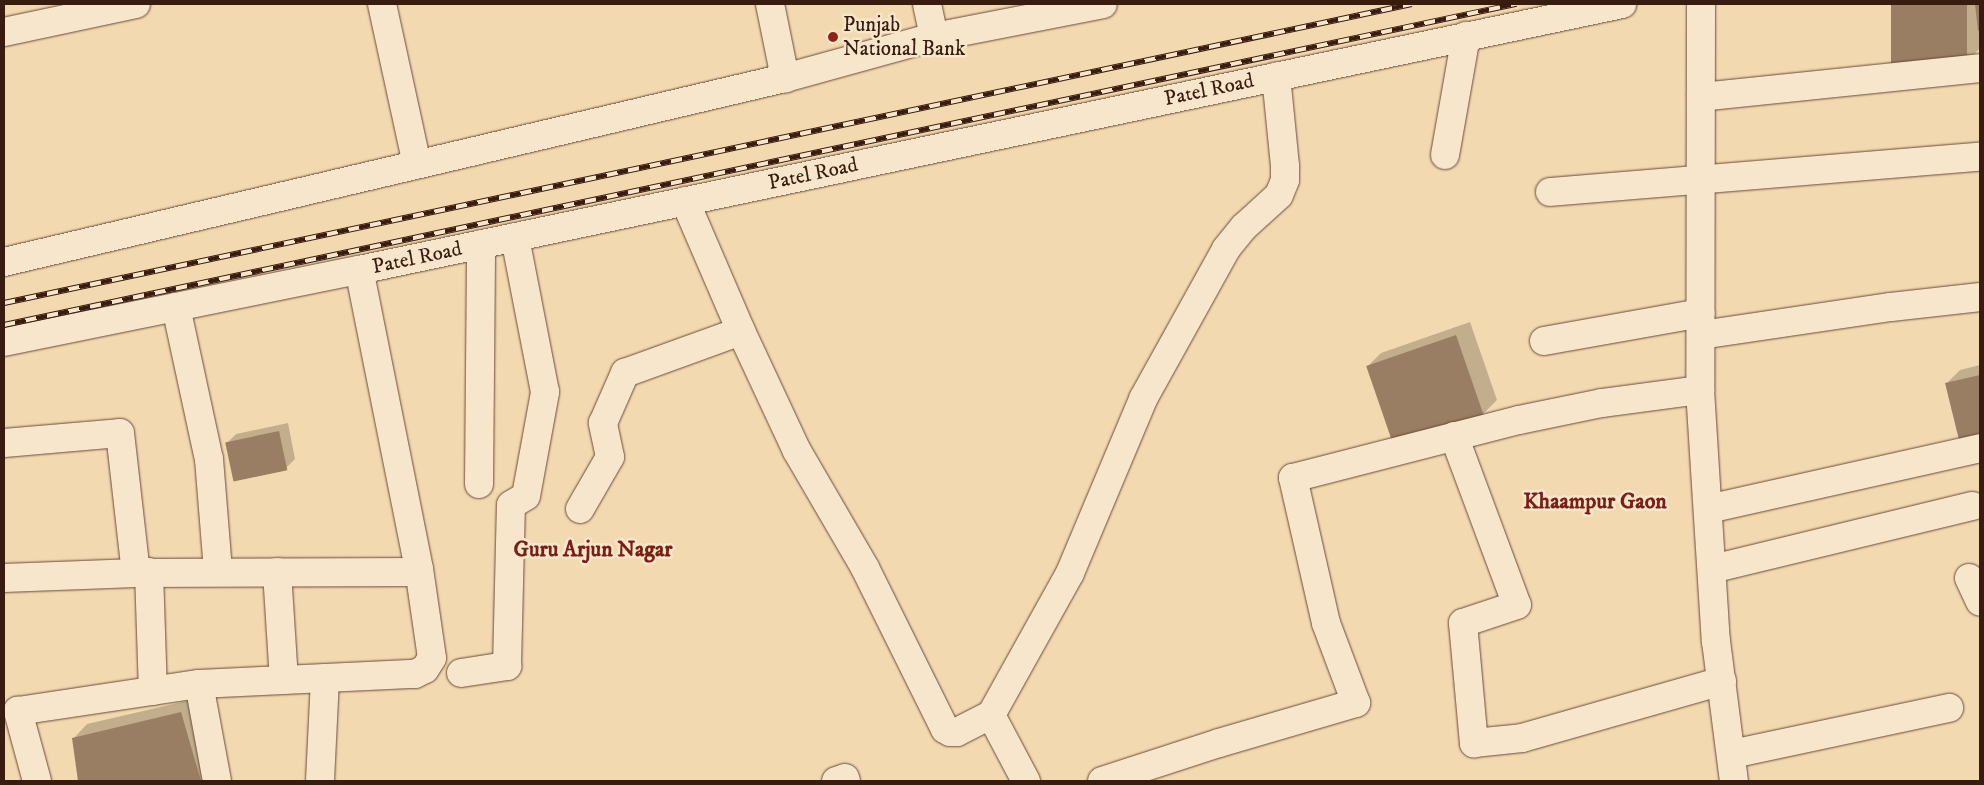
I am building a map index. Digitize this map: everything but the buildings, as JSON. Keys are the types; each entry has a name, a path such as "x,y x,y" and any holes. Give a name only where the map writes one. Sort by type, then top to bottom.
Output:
{"street":[{"path":"4,32 136,4"},
{"path":"382,4 417,164"},
{"path":"770,4 785,78"},
{"path":"927,4 934,37"},
{"path":"4,262 785,78 934,37 1103,4"},
{"name":"Patel Road","path":"4,342 358,270 1622,4"},
{"path":"1701,4 1700,390 1716,641 1734,781"},
{"path":"1445,155 1466,36"},
{"path":"1701,97 1980,68"},
{"path":"685,200 741,331 797,451 864,568 945,729 950,732 957,732 991,715 1070,573 1144,399 1226,249 1244,227 1279,195 1285,180 1285,166 1276,76"},
{"path":"1550,192 1980,157"},
{"path":"461,672 507,666 511,506 526,496 544,392 515,236"},
{"path":"479,484 481,244"},
{"path":"37,781 11,712 199,684 415,674 425,669 432,658 419,572 358,270"},
{"path":"1544,341 1701,324 1891,307 1980,296"},
{"path":"176,307 209,459 218,572"},
{"path":"580,509 610,457 603,422 625,373 741,331"},
{"path":"1102,781 1219,743 1356,703 1326,624 1293,478 1519,420 1602,403 1700,390"},
{"path":"4,443 120,434 142,572 153,691"},
{"path":"1454,436 1517,604 1463,623 1474,743 1522,738 1722,681"},
{"path":"1708,509 1980,448"},
{"path":"1712,569 1973,506"},
{"path":"4,578 142,572 419,572"},
{"path":"277,572 284,680"},
{"path":"1969,578 1980,602"},
{"path":"320,781 325,678"},
{"path":"199,684 217,781"},
{"path":"1732,754 1949,708"},
{"path":"991,715 1026,781"},
{"path":"836,781 845,778 846,781"}],"railway":[{"path":"4,303 1412,4"},
{"path":"4,325 1516,4"}],"place":[{"name":"Punjab National Bank","path":"833,37"}],"district":[{"name":"Khaampur Gaon","path":"1595,502"},
{"name":"Guru Arjun Nagar","path":"593,550"}]}
